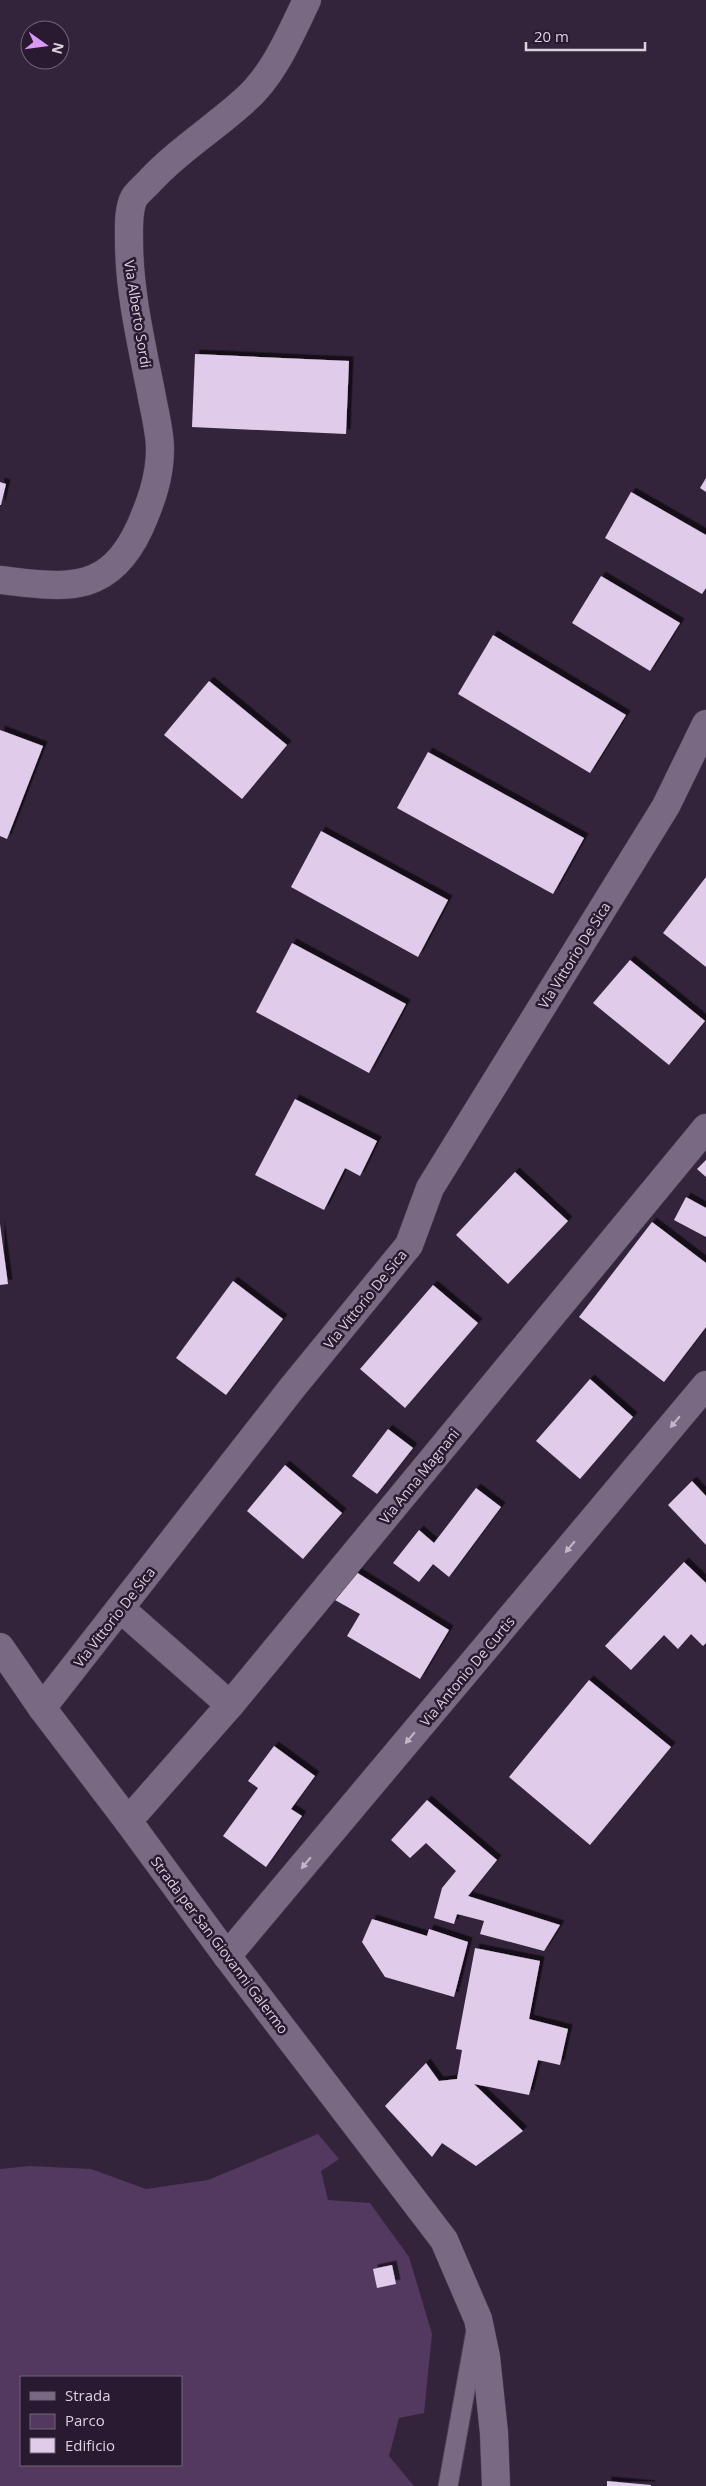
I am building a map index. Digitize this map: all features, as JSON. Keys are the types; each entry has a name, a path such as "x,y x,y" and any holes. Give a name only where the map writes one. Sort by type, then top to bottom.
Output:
{"street":[{"name":"Via Alberto Sordi","path":"0,580 74,586 105,573 134,539 149,506 157,482 160,448 129,273 129,220 134,198 157,173 246,100 261,82 288,40 306,0"},
{"name":"Via Vittorio De Sica","path":"42,1708 292,1388 409,1245 430,1188 666,806 706,724"},
{"name":"Via Anna Magnani","path":"128,1821 230,1705 706,1128"},
{"name":"Via Antonio De Curtis","path":"227,1956 706,1385"},
{"path":"121,1609 230,1705"},
{"name":"Strada per San Giovanni Galermo","path":"0,1647 42,1708 227,1956 444,2240 478,2319 486,2358 494,2433 496,2486"}],"lane":[{"path":"448,2486 478,2319"}],"green space":[{"path":"318,2134 339,2159 321,2171 328,2200 370,2203 409,2257 432,2334 424,2413 399,2418 389,2456 414,2486 0,2486 0,2169 30,2166 91,2169 146,2189 208,2180"}],"building":[{"path":"195,354 349,361 346,434 192,427"},
{"path":"706,478 706,492 700,488"},
{"path":"0,482 6,484 1,505 0,505"},
{"path":"631,492 706,535 706,588 702,594 605,538"},
{"path":"601,576 680,623 650,671 572,623"},
{"path":"493,635 626,715 590,773 458,694"},
{"path":"209,681 287,745 242,799 164,735"},
{"path":"0,730 43,746 7,839 0,836"},
{"path":"428,752 584,838 553,894 397,808"},
{"path":"321,831 448,900 418,957 291,887"},
{"path":"706,877 706,967 663,933"},
{"path":"292,943 406,1004 369,1073 256,1012"},
{"path":"630,960 705,1021 669,1065 593,1003"},
{"path":"295,1099 377,1141 360,1176 345,1168 324,1210 255,1175"},
{"path":"706,1160 706,1177 697,1169"},
{"path":"515,1172 568,1221 508,1284 456,1235"},
{"path":"686,1197 706,1208 706,1237 674,1220"},
{"path":"652,1222 706,1263 706,1327 664,1382 579,1317"},
{"path":"0,1224 8,1284 0,1285"},
{"path":"233,1281 283,1319 226,1395 176,1358"},
{"path":"433,1285 478,1323 405,1408 360,1369"},
{"path":"590,1379 633,1417 580,1479 536,1441"},
{"path":"388,1429 413,1448 377,1494 352,1476"},
{"path":"285,1465 342,1513 303,1559 247,1511"},
{"path":"692,1481 706,1496 706,1545 668,1505"},
{"path":"476,1488 501,1507 449,1577 433,1564 419,1582 393,1563 419,1530 434,1543"},
{"path":"684,1562 706,1583 706,1643 703,1646 691,1634 678,1649 664,1635 631,1670 605,1646"},
{"path":"356,1572 449,1630 420,1679 347,1636 360,1614 335,1600"},
{"path":"589,1680 671,1747 590,1845 509,1777"},
{"path":"274,1746 315,1776 291,1809 302,1816 266,1867 223,1836 258,1788 248,1781"},
{"path":"427,1800 497,1860 468,1896 560,1925 544,1951 480,1934 484,1921 457,1914 454,1924 434,1918 442,1888 456,1871 426,1843 410,1858 391,1840"},
{"path":"372,1919 427,1936 429,1929 468,1942 454,1997 385,1977 362,1942"},
{"path":"475,1948 540,1961 529,2019 568,2029 560,2065 538,2060 529,2095 474,2084 523,2131 476,2166 442,2143 432,2157 385,2106 426,2063 439,2081 457,2079 462,2050 456,2049"},
{"path":"392,2265 396,2284 377,2288 373,2269"},
{"path":"607,2481 651,2485 651,2486 607,2486"}]}
